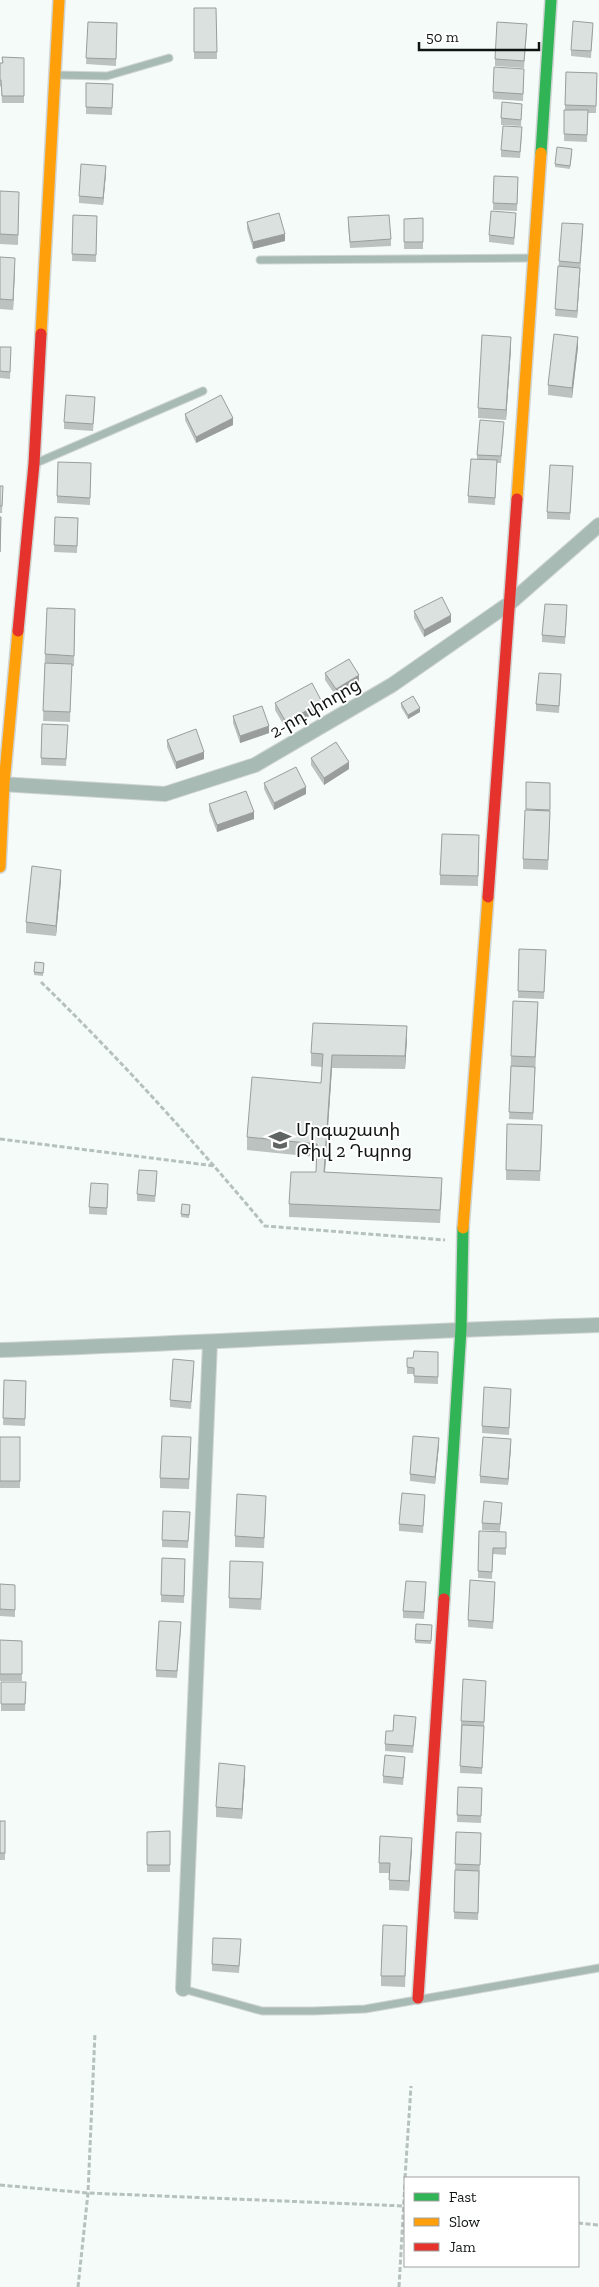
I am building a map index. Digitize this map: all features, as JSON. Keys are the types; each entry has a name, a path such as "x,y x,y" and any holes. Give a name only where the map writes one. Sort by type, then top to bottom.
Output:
{"street":[{"path":"0,867 2,784 34,464 59,0"},
{"path":"418,1998 461,1329 462,1241 535,258 551,0"},
{"name":"2-րդ փողոց","path":"2,784 165,794 255,765 392,685 510,603 599,525"},
{"path":"0,1350 210,1342 461,1329 599,1325"},
{"path":"183,1988 210,1342"}],"lane":[{"path":"56,74 107,76 170,58"},
{"path":"260,260 535,258"},
{"path":"34,464 203,391"},
{"path":"183,1988 262,2011 313,2011 364,2008 599,1968"}],"path":[{"path":"41,982 106,1045 215,1166 265,1226 462,1241"},
{"path":"0,1139 215,1166"},
{"path":"78,2287 88,2193 95,2033"},
{"path":"405,2177 411,2086"},
{"path":"0,2185 88,2193 404,2206 399,2287"},
{"path":"579,2223 599,2225"}],"building":[{"path":"194,8 216,8 217,52 194,52"},
{"path":"573,21 593,23 591,51 571,50"},
{"path":"88,22 117,23 116,59 86,58"},
{"path":"497,22 527,24 524,61 495,59"},
{"path":"2,57 24,58 24,96 2,96 0,63 3,63"},
{"path":"494,67 524,69 523,94 493,92"},
{"path":"566,72 597,73 596,106 565,105"},
{"path":"86,83 113,84 112,108 86,107"},
{"path":"502,102 522,104 521,120 501,118"},
{"path":"564,110 588,110 587,135 564,134"},
{"path":"503,126 522,127 520,152 501,150"},
{"path":"557,147 572,149 570,166 555,164"},
{"path":"81,164 106,166 103,198 79,196"},
{"path":"494,176 518,177 517,204 493,203"},
{"path":"0,191 19,192 18,235 0,234"},
{"path":"491,211 516,213 514,238 489,235"},
{"path":"279,213 285,234 253,242 247,222"},
{"path":"73,215 97,216 96,255 72,254"},
{"path":"389,215 391,239 350,242 348,217"},
{"path":"423,218 423,242 404,242 404,219"},
{"path":"562,223 583,224 580,263 559,261"},
{"path":"0,257 15,258 13,300 0,299"},
{"path":"558,266 580,268 577,311 555,309"},
{"path":"554,334 578,337 572,388 548,385"},
{"path":"482,335 511,337 506,410 478,408"},
{"path":"0,347 11,347 10,372 0,371"},
{"path":"66,395 95,397 93,424 64,422"},
{"path":"221,395 233,418 196,437 185,414"},
{"path":"480,420 504,422 501,456 477,455"},
{"path":"471,459 497,460 495,498 468,496"},
{"path":"58,462 91,463 90,498 57,496"},
{"path":"550,465 573,466 570,513 547,512"},
{"path":"0,486 3,486 2,506 0,506"},
{"path":"0,517 1,517 0,552"},
{"path":"55,517 78,518 77,546 54,545"},
{"path":"442,597 451,615 424,630 414,611"},
{"path":"545,604 567,605 565,637 542,635"},
{"path":"47,608 75,609 74,656 45,654"},
{"path":"349,659 359,675 336,689 325,673"},
{"path":"45,663 72,664 70,712 43,711"},
{"path":"539,673 561,674 559,706 536,704"},
{"path":"312,683 322,702 286,722 275,703"},
{"path":"413,696 420,708 408,715 401,703"},
{"path":"262,706 269,726 240,736 233,716"},
{"path":"42,724 68,725 66,759 41,758"},
{"path":"196,729 204,752 176,762 167,740"},
{"path":"336,742 349,762 324,778 311,758"},
{"path":"296,767 306,787 274,803 264,783"},
{"path":"526,782 550,783 550,810 526,809"},
{"path":"246,791 254,812 217,825 209,804"},
{"path":"525,810 550,811 548,860 523,859"},
{"path":"442,834 479,835 478,876 440,875"},
{"path":"32,866 61,870 56,926 26,922"},
{"path":"519,949 546,950 544,992 518,991"},
{"path":"35,962 44,963 43,973 34,972"},
{"path":"513,1001 538,1002 535,1057 511,1056"},
{"path":"313,1023 407,1026 405,1056 332,1055 324,1172 442,1178 440,1210 289,1204 291,1172 316,1172 317,1144 247,1137 252,1077 321,1083 323,1054 311,1053"},
{"path":"511,1066 535,1067 533,1113 509,1112"},
{"path":"507,1124 542,1125 540,1171 506,1170"},
{"path":"139,1170 157,1171 155,1196 137,1194"},
{"path":"91,1183 108,1184 107,1208 89,1207"},
{"path":"182,1204 190,1205 189,1215 181,1214"},
{"path":"414,1351 438,1352 438,1377 414,1376 414,1368 407,1367 407,1358 413,1358"},
{"path":"173,1359 194,1361 191,1402 170,1400"},
{"path":"4,1380 26,1381 25,1419 3,1418"},
{"path":"484,1387 511,1389 509,1428 482,1426"},
{"path":"162,1436 191,1437 189,1479 160,1478"},
{"path":"413,1436 439,1438 435,1477 410,1474"},
{"path":"0,1437 20,1437 20,1481 0,1481"},
{"path":"483,1437 511,1439 508,1479 480,1476"},
{"path":"402,1493 425,1495 423,1526 399,1524"},
{"path":"237,1494 266,1496 264,1538 235,1536"},
{"path":"484,1501 502,1503 500,1524 482,1523"},
{"path":"163,1511 190,1512 188,1541 162,1540"},
{"path":"479,1531 506,1532 506,1548 493,1548 492,1572 478,1571"},
{"path":"162,1558 185,1559 184,1596 161,1595"},
{"path":"230,1561 263,1562 261,1599 229,1598"},
{"path":"470,1580 495,1582 493,1622 468,1620"},
{"path":"406,1581 426,1582 424,1612 403,1611"},
{"path":"0,1584 15,1585 15,1610 0,1609"},
{"path":"159,1621 181,1622 177,1671 156,1670"},
{"path":"416,1624 432,1625 431,1641 415,1640"},
{"path":"0,1640 22,1641 22,1674 0,1674"},
{"path":"463,1679 486,1681 484,1722 461,1721"},
{"path":"1,1682 26,1682 25,1704 1,1704"},
{"path":"394,1715 416,1717 413,1746 385,1744 386,1731 393,1731"},
{"path":"462,1725 484,1726 482,1768 460,1766"},
{"path":"385,1755 405,1757 403,1778 383,1776"},
{"path":"219,1763 245,1766 242,1809 216,1807"},
{"path":"458,1787 482,1788 481,1816 457,1815"},
{"path":"0,1821 5,1821 5,1853 0,1853"},
{"path":"170,1831 170,1865 147,1865 147,1832"},
{"path":"456,1832 481,1833 480,1865 455,1864"},
{"path":"380,1836 412,1838 409,1881 389,1880 390,1863 379,1863"},
{"path":"455,1870 479,1871 478,1913 454,1912"},
{"path":"383,1925 407,1926 405,1976 381,1976"},
{"path":"213,1938 241,1939 239,1966 212,1964"}],"traffic: fast":[{"path":"541,153 551,0"},
{"path":"444,1599 461,1329 463,1228"}],"traffic: slow":[{"path":"41,334 59,0"},
{"path":"517,499 541,153"},
{"path":"0,867 4,784 18,631"},
{"path":"463,1228 488,897"}],"traffic: jam":[{"path":"18,631 34,464 41,334"},
{"path":"488,897 517,499"},
{"path":"418,1998 444,1599"}],"place":[{"name":"Մրգաշատի Թիվ 2 Դպրոց","path":"280,1140"}]}
